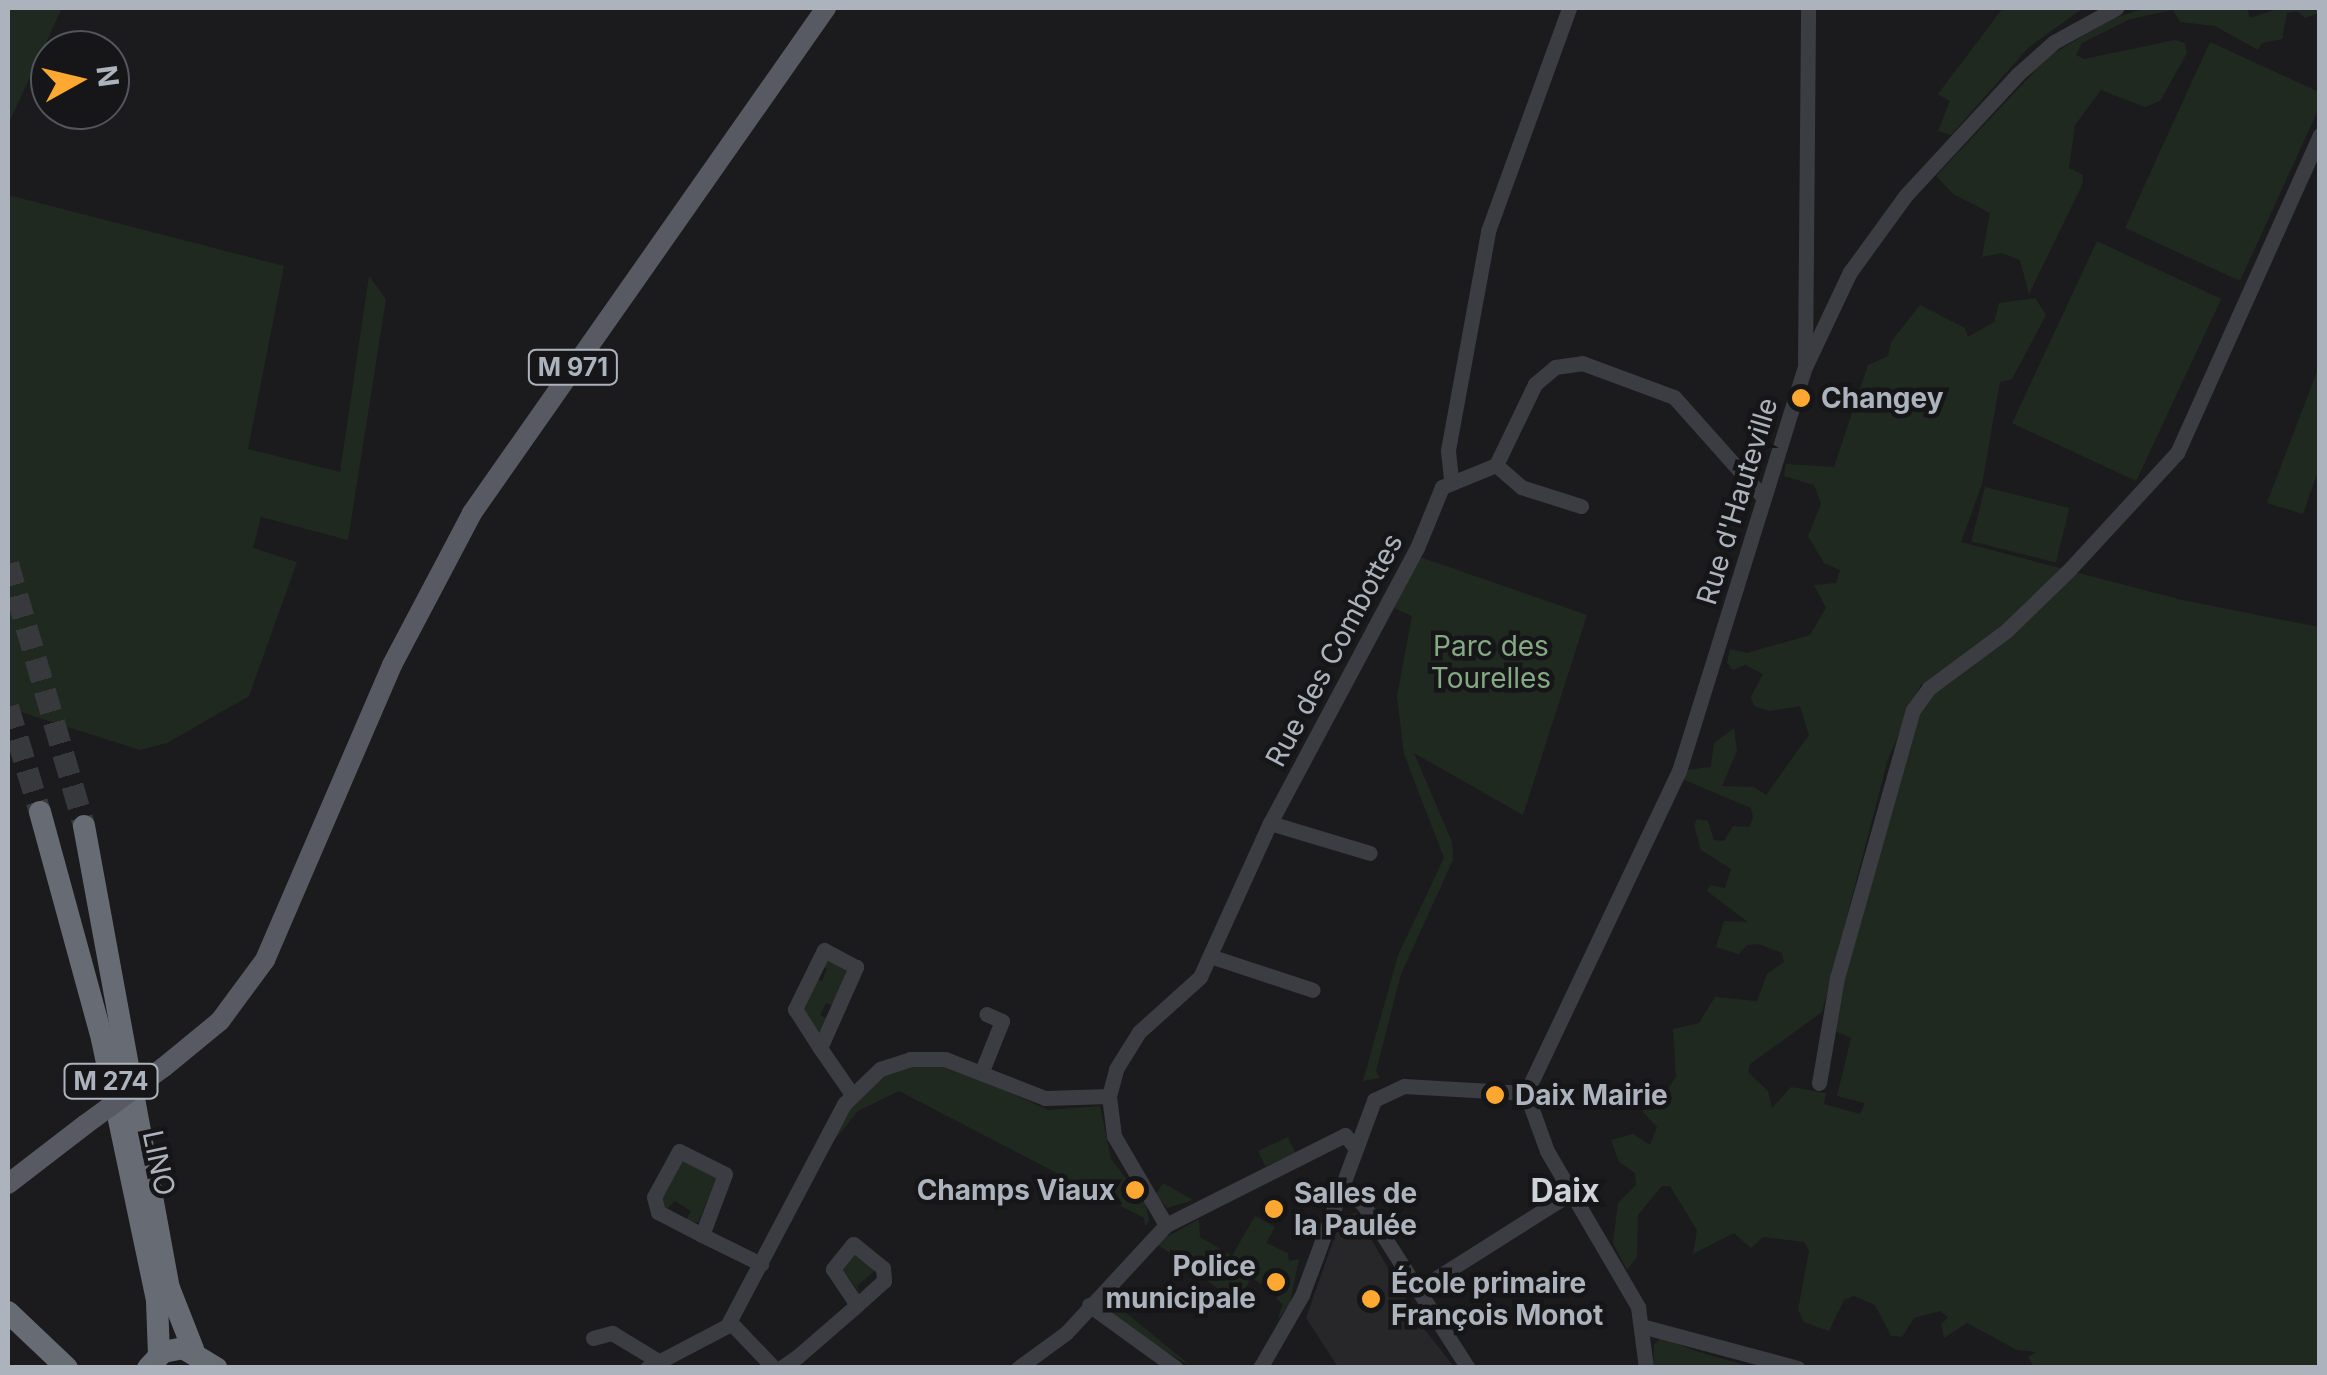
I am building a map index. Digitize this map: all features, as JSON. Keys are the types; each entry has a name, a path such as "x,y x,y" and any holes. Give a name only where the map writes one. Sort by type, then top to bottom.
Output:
{"highway":[{"name":"LINO","path":"40,812 105,1054 157,1301 150,1364 193,1349"},
{"name":"LINO","path":"84,826 169,1288 193,1349 216,1368"},
{"path":"8,1312 66,1368"},
{"path":"8,1332 44,1368"}],"main road":[{"name":"M 971","path":"8,1184 220,1021 265,960 399,651 472,513 826,8"}],"street":[{"path":"1569,8 1488,231 1448,450 1451,479 1496,465 1540,378 1560,365 1582,362 1674,397 1764,498"},
{"path":"1805,367 1808,8"},
{"name":"Rue d'Hauteville","path":"1526,1093 1680,771 1805,367 1850,272 1906,196 2018,74 2054,42 2116,8"},
{"path":"1820,1082 1837,978 1913,710 1929,688 2006,631 2068,571 2176,454 2320,135"},
{"path":"1496,465 1522,487 1582,506"},
{"name":"Rue des Combottes","path":"1110,1096 1130,1043 1189,992 1210,956 1270,823 1417,548 1435,497 1451,479"},
{"path":"1270,823 1370,854"},
{"path":"820,1048 856,967 824,950 795,1004 820,1048 852,1093"},
{"path":"1210,956 1313,990"},
{"path":"982,1071 1002,1021 986,1014"},
{"path":"593,1338 612,1333 651,1363 714,1336 730,1322 852,1093 880,1069 910,1059 945,1059 1060,1102 1110,1096 1119,1148 1166,1225"},
{"path":"1260,1368 1302,1296 1353,1144 1374,1100 1392,1088 1526,1093 1571,1193 1644,1327 1646,1368"},
{"path":"1018,1368 1066,1332 1166,1225 1346,1135 1353,1144"},
{"path":"702,1235 724,1174 680,1151 654,1205 702,1235 761,1264"},
{"path":"1340,1184 1363,1204 1468,1368"},
{"path":"1420,1290 1571,1193"},
{"path":"1089,1305 1176,1368"},
{"path":"730,1322 778,1368 857,1306"},
{"path":"1644,1327 1798,1368"}],"shaded area":[{"path":"1356,1213 1419,1322 1454,1367 1338,1367 1306,1318 1342,1216"}],"green space":[{"path":"8,8 62,8 52,30 30,30 30,77 8,125"},
{"path":"2003,8 2083,8 2028,48 1951,135 1938,131 1950,101 1938,94"},
{"path":"2146,8 2247,8 2250,18 2280,8 2319,8 2319,13 2305,18 2297,11 2287,13 2282,39 2262,43 2258,50 2215,26 2180,22 2173,10 2130,19 2082,43 2076,55 2084,59 2175,40 2185,43 2187,53 2160,101 2145,107 2101,90 2075,125 2069,168 2083,175 2082,185 2029,294 2020,260 2002,253 1982,257 1990,213 1953,194 1936,176 2049,56 2114,18"},
{"path":"2210,42 2319,92 2319,108 2240,281 2125,228"},
{"path":"8,195 284,266 248,449 340,472 369,276 386,299 348,540 261,517 253,548 297,562 249,696 167,743 140,750 8,708"},
{"path":"2097,241 2221,299 2136,481 2012,423"},
{"path":"2035,298 2046,315 2012,379 2000,382 1982,484 1961,542 2182,600 2319,627 2319,1367 2034,1367 2028,1357 2036,1352 2017,1350 1967,1323 1944,1338 1941,1325 1948,1317 1940,1311 1914,1318 1902,1337 1891,1336 1875,1305 1854,1296 1844,1300 1829,1331 1804,1322 1798,1310 1809,1251 1804,1242 1763,1237 1751,1248 1734,1233 1693,1254 1697,1230 1670,1186 1662,1186 1638,1215 1637,1257 1627,1270 1613,1243 1618,1203 1636,1185 1635,1173 1619,1162 1611,1140 1633,1134 1650,1145 1657,1127 1642,1111 1660,1101 1676,1077 1673,1029 1699,1023 1715,997 1757,1001 1767,974 1784,962 1782,953 1759,944 1747,945 1739,954 1716,947 1724,921 1748,922 1707,891 1710,885 1725,888 1731,869 1701,850 1694,825 1697,819 1708,821 1714,840 1724,841 1733,826 1749,827 1753,817 1751,808 1682,779 1685,770 1711,767 1714,743 1734,728 1737,751 1722,786 1754,787 1766,795 1809,735 1800,706 1770,711 1754,706 1751,697 1763,674 1745,665 1733,670 1727,663 1730,649 1747,653 1810,635 1826,608 1814,585 1836,583 1840,570 1824,563 1808,536 1821,504 1814,485 1784,476 1786,464 1834,467 1868,365 1888,356 1891,342 1920,305 1965,328 1968,337 1994,322 1999,303","holes":["1921,684 1934,693 1916,718 1828,1028 1851,1038 1837,1096 1865,1103 1860,1114 1824,1104 1826,1093 1791,1087 1772,1108 1768,1091 1748,1072 1750,1064 1822,1012 1888,759"]},
{"path":"2319,366 2319,468 2303,514 2267,503"},
{"path":"1985,487 2069,508 2056,562 1971,541"},
{"name":"Parc des Tourelles","path":"1420,557 1587,615 1523,815 1414,753 1452,842 1453,860 1401,974 1376,1071 1380,1078 1363,1081 1398,955 1444,858 1404,754 1397,696 1412,616 1394,608"},
{"path":"823,956 849,970 834,1006 826,1003 820,1015 829,1019 819,1032 801,1011 813,978 822,981 827,969 819,964"},
{"path":"912,1064 949,1065 1048,1110 1100,1106 1111,1159 1146,1204 1149,1221 1145,1226 1144,1218 899,1091 858,1111 828,1148 845,1113 877,1078"},
{"path":"1288,1137 1295,1152 1265,1166 1258,1151"},
{"path":"682,1158 718,1174 698,1223 686,1220 691,1211 675,1201 664,1211 660,1195"},
{"path":"1163,1183 1193,1200 1167,1208 1156,1194"},
{"path":"1255,1216 1275,1227 1266,1243 1288,1253 1289,1261 1299,1259 1290,1303 1277,1321 1283,1304 1276,1299 1288,1279 1275,1270 1261,1284 1252,1278 1236,1302 1156,1243 1199,1219 1200,1237 1232,1256"},
{"path":"855,1251 878,1268 857,1286 861,1294 838,1264"},
{"path":"1108,1298 1192,1367 1122,1326 1109,1314"},
{"path":"1661,1338 1748,1366 1653,1368 1654,1344"}],"tunnel":[{"path":"8,564 84,826"},
{"path":"8,707 40,812"}],"place":[{"name":"Changey","path":"1801,398"},
{"name":"Daix Mairie","path":"1495,1095"},
{"name":"Champs Viaux","path":"1135,1190"},
{"name":"Salles de la Paulée","path":"1274,1209"},
{"name":"Police municipale","path":"1276,1282"},
{"name":"École primaire François Monot","path":"1371,1299"}],"district":[{"name":"Daix","path":"1565,1191"}]}
